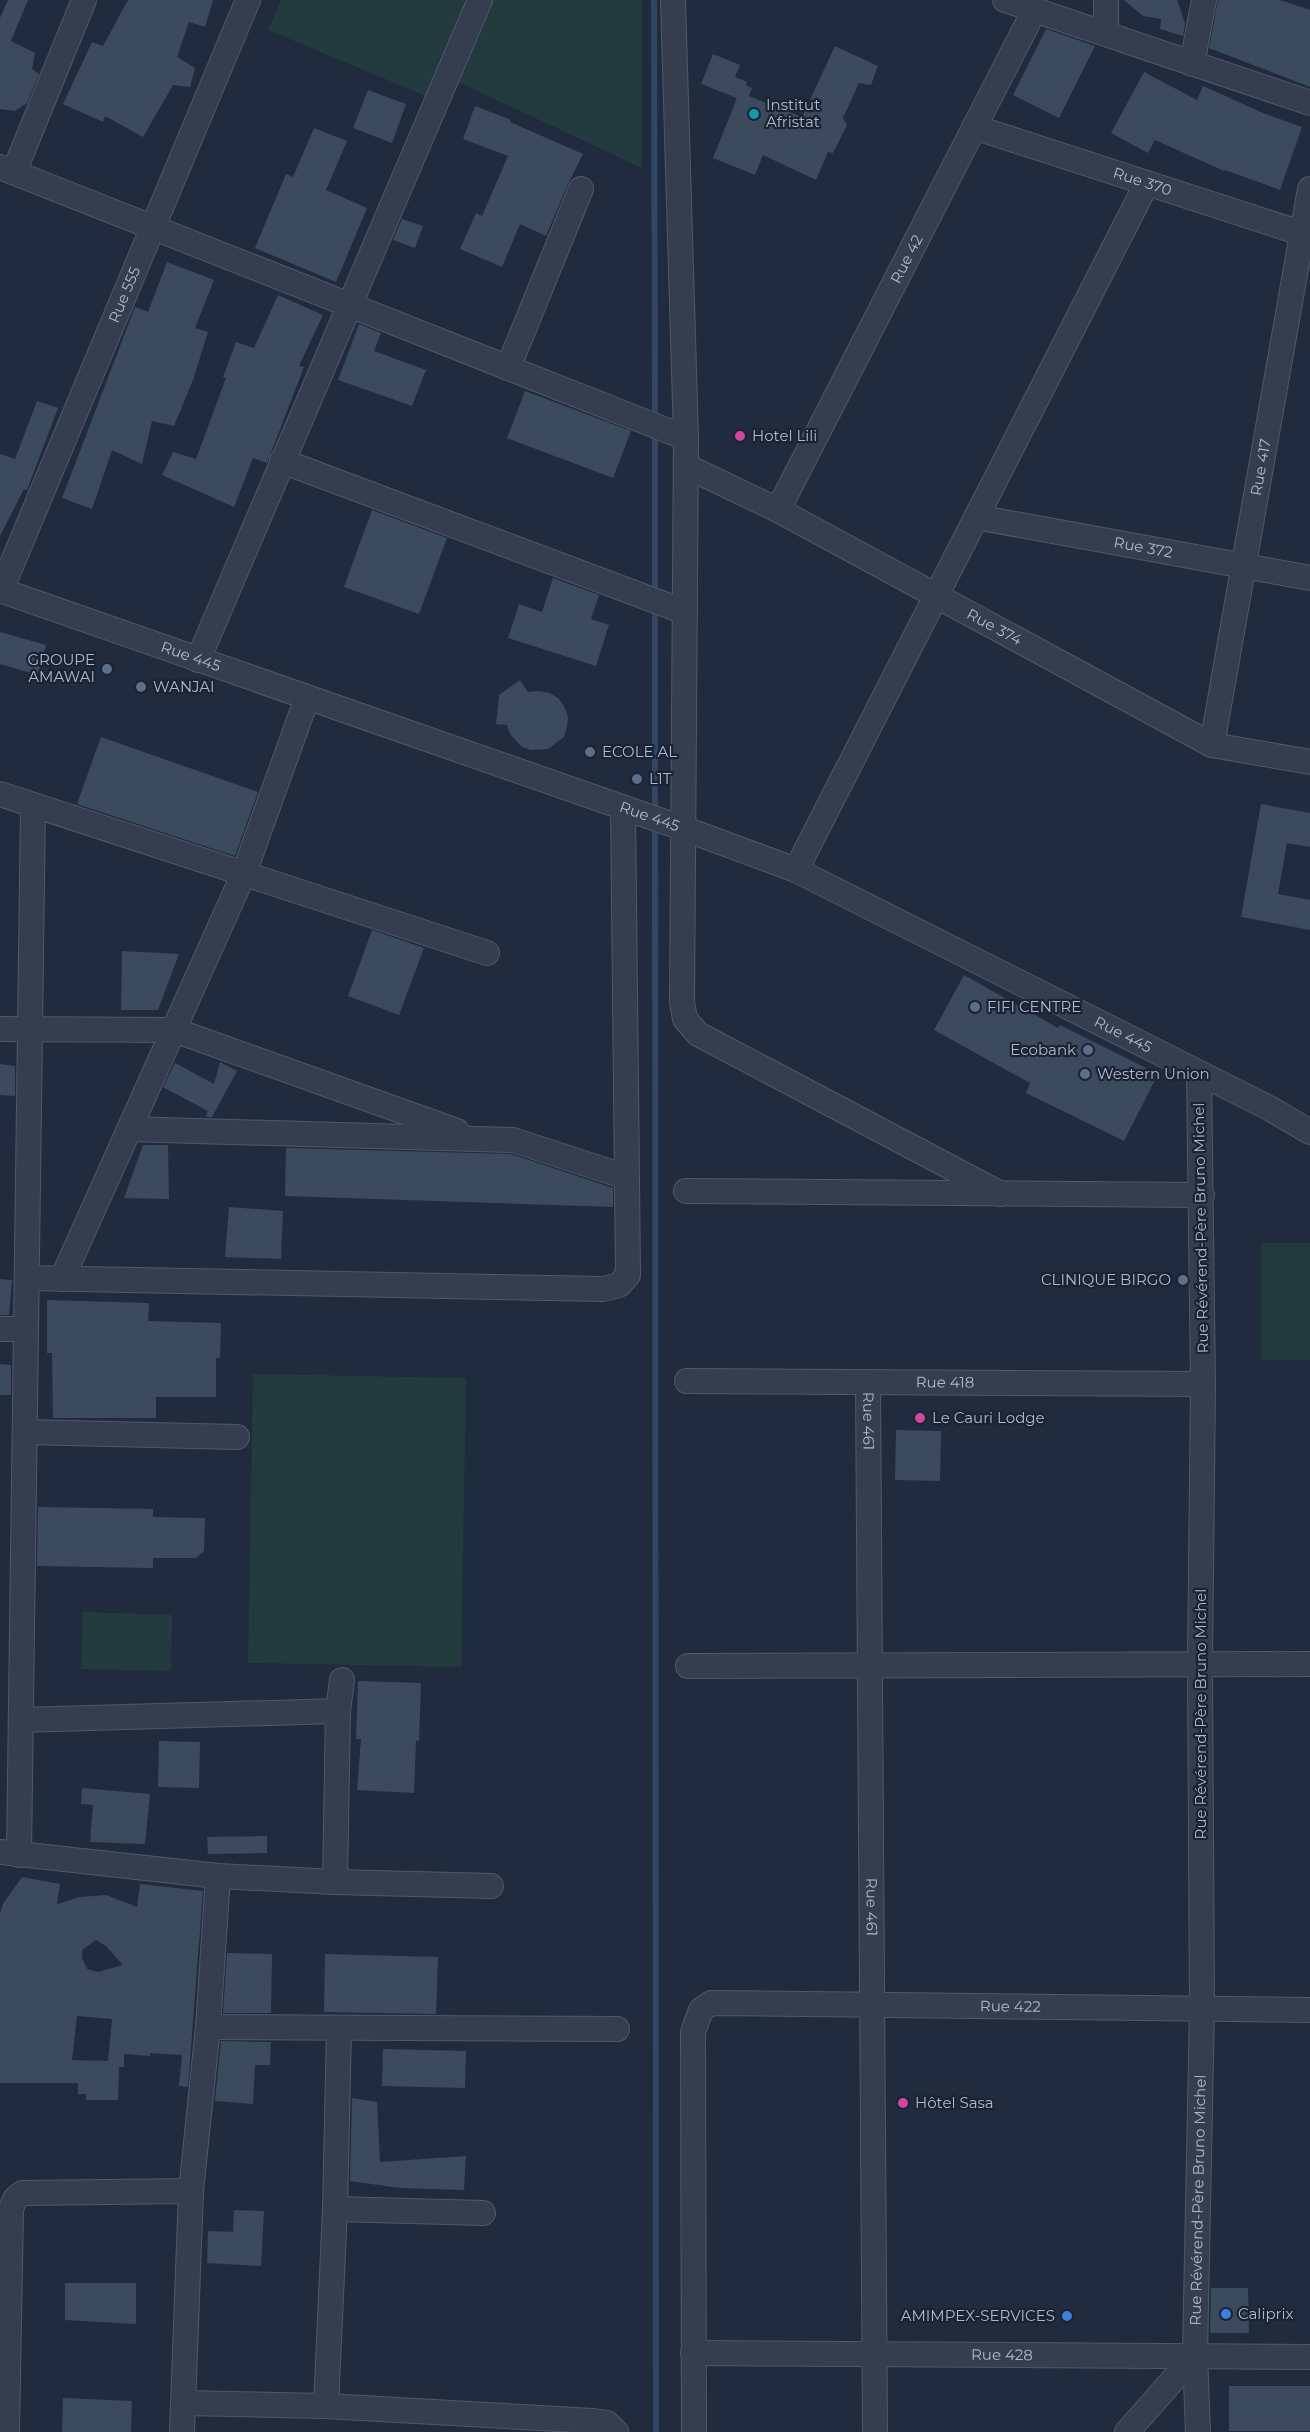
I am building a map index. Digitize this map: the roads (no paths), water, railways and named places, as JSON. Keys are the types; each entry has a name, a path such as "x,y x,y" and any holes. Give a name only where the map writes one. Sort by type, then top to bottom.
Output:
{"street":[{"path":"84,0 7,169 686,438"},
{"name":"Rue 555","path":"1,590 248,0"},
{"path":"198,660 348,304 480,0"},
{"path":"673,0 686,438 685,612 676,826 682,1002 685,1019 698,1034 1001,1194"},
{"path":"1005,0 1310,103"},
{"path":"1106,0 1106,33"},
{"path":"1192,64 1204,0"},
{"name":"Rue 42","path":"778,510 1035,9"},
{"name":"Rue 370","path":"974,127 1306,234"},
{"path":"796,870 1147,183"},
{"path":"508,368 580,189"},
{"name":"Rue 417","path":"1212,746 1306,234 1310,189"},
{"path":"282,461 685,612"},
{"name":"Rue 374","path":"686,466 778,510 1212,746 1310,762"},
{"name":"Rue 372","path":"976,517 1310,578"},
{"name":"Rue 445","path":"1,590 796,870 1271,1109 1310,1132"},
{"path":"62,1279 244,873 307,698"},
{"path":"0,794 487,953"},
{"path":"33,804 21,1720 10,1853 218,1876 491,1886"},
{"path":"27,1278 603,1289 619,1285 628,1275 626,1177 628,809"},
{"path":"0,1029 174,1030 478,1139"},
{"name":"Rue Révérend-Père Bruno Michel","path":"1198,2432 1195,2355 1202,2008 1200,1665 1203,1384 1199,1073"},
{"path":"1271,1109 1310,1109"},
{"path":"129,1129 513,1140 626,1177"},
{"path":"686,1191 1202,1195"},
{"path":"0,1329 26,1329"},
{"name":"Rue 418","path":"687,1381 1203,1384"},
{"name":"Rue 461","path":"868,1382 875,2432"},
{"path":"25,1432 237,1437"},
{"path":"688,1666 1310,1664"},
{"path":"335,1882 338,1711 342,1680"},
{"path":"21,1720 338,1711"},
{"path":"182,2432 191,2191 208,2027 218,1876"},
{"name":"Rue 422","path":"693,2353 693,2032 701,2010 711,2003 1310,2010"},
{"path":"208,2027 617,2029"},
{"path":"326,2406 335,2209 339,2028"},
{"path":"7,2432 11,2210 15,2199 22,2193 191,2191"},
{"path":"335,2209 483,2214"},
{"path":"693,2353 694,2432"},
{"name":"Rue 428","path":"693,2353 1310,2357"},
{"path":"1127,2432 1195,2355"},
{"path":"184,2403 326,2406 593,2421 607,2423 616,2432"}],"waterway":[{"path":"654,0 655,418"},
{"path":"655,432 655,595"},
{"path":"655,606 655,811"},
{"path":"655,825 656,2432"}],"place":[{"name":"Institut Afristat","path":"754,114"},
{"name":"Hotel Lili","path":"740,436"},
{"name":"GROUPE AMAWAI","path":"107,669"},
{"name":"WANJAI","path":"141,687"},
{"name":"ECOLE AL","path":"590,752"},
{"name":"L1T","path":"637,779"},
{"name":"FIFI CENTRE","path":"975,1007"},
{"name":"Ecobank","path":"1088,1050"},
{"name":"Western Union","path":"1085,1074"},
{"name":"CLINIQUE BIRGO","path":"1183,1280"},
{"name":"Le Cauri Lodge","path":"920,1418"},
{"name":"Hôtel Sasa","path":"903,2103"},
{"name":"Caliprix","path":"1226,2314"},
{"name":"AMIMPEX-SERVICES","path":"1067,2316"}]}
